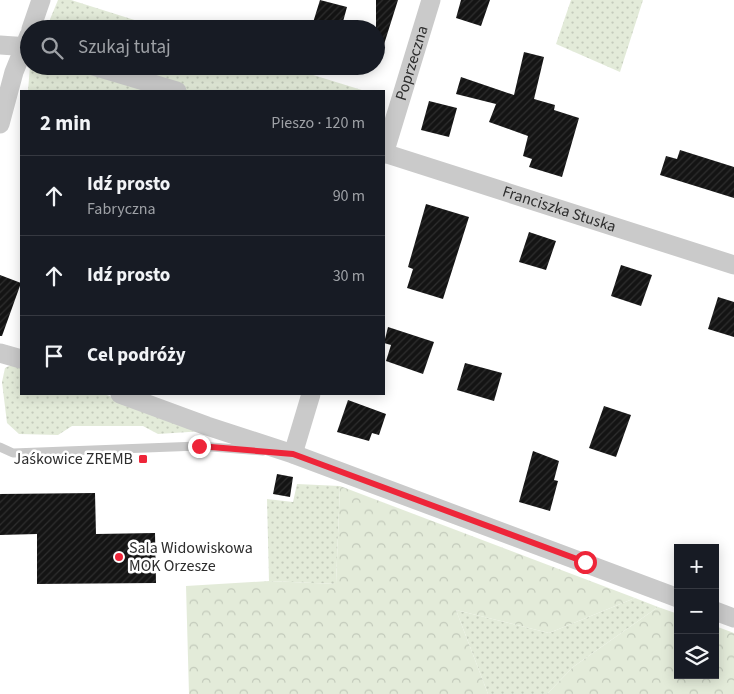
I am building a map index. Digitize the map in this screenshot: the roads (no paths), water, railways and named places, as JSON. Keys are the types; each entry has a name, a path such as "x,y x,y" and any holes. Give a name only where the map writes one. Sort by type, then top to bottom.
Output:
{"street":[{"path":"34,20 41,0"},
{"name":"Poprzeczna","path":"385,150 431,0"},
{"path":"0,45 20,41"},
{"path":"0,124 14,72 20,58"},
{"path":"123,75 174,90"},
{"name":"Franciszka Stuska","path":"385,153 734,265"},
{"path":"0,353 20,358"},
{"path":"123,395 207,426 293,454 674,597"},
{"path":"293,454 311,395"},
{"path":"719,612 734,618"}],"lane":[{"path":"0,448 13,453 199,446 293,454"}],"place":[{"name":"Jaśkowice ZREMB","path":"143,459"},
{"name":"Sala Widowiskowa MOK Orzesze","path":"119,557"}]}
